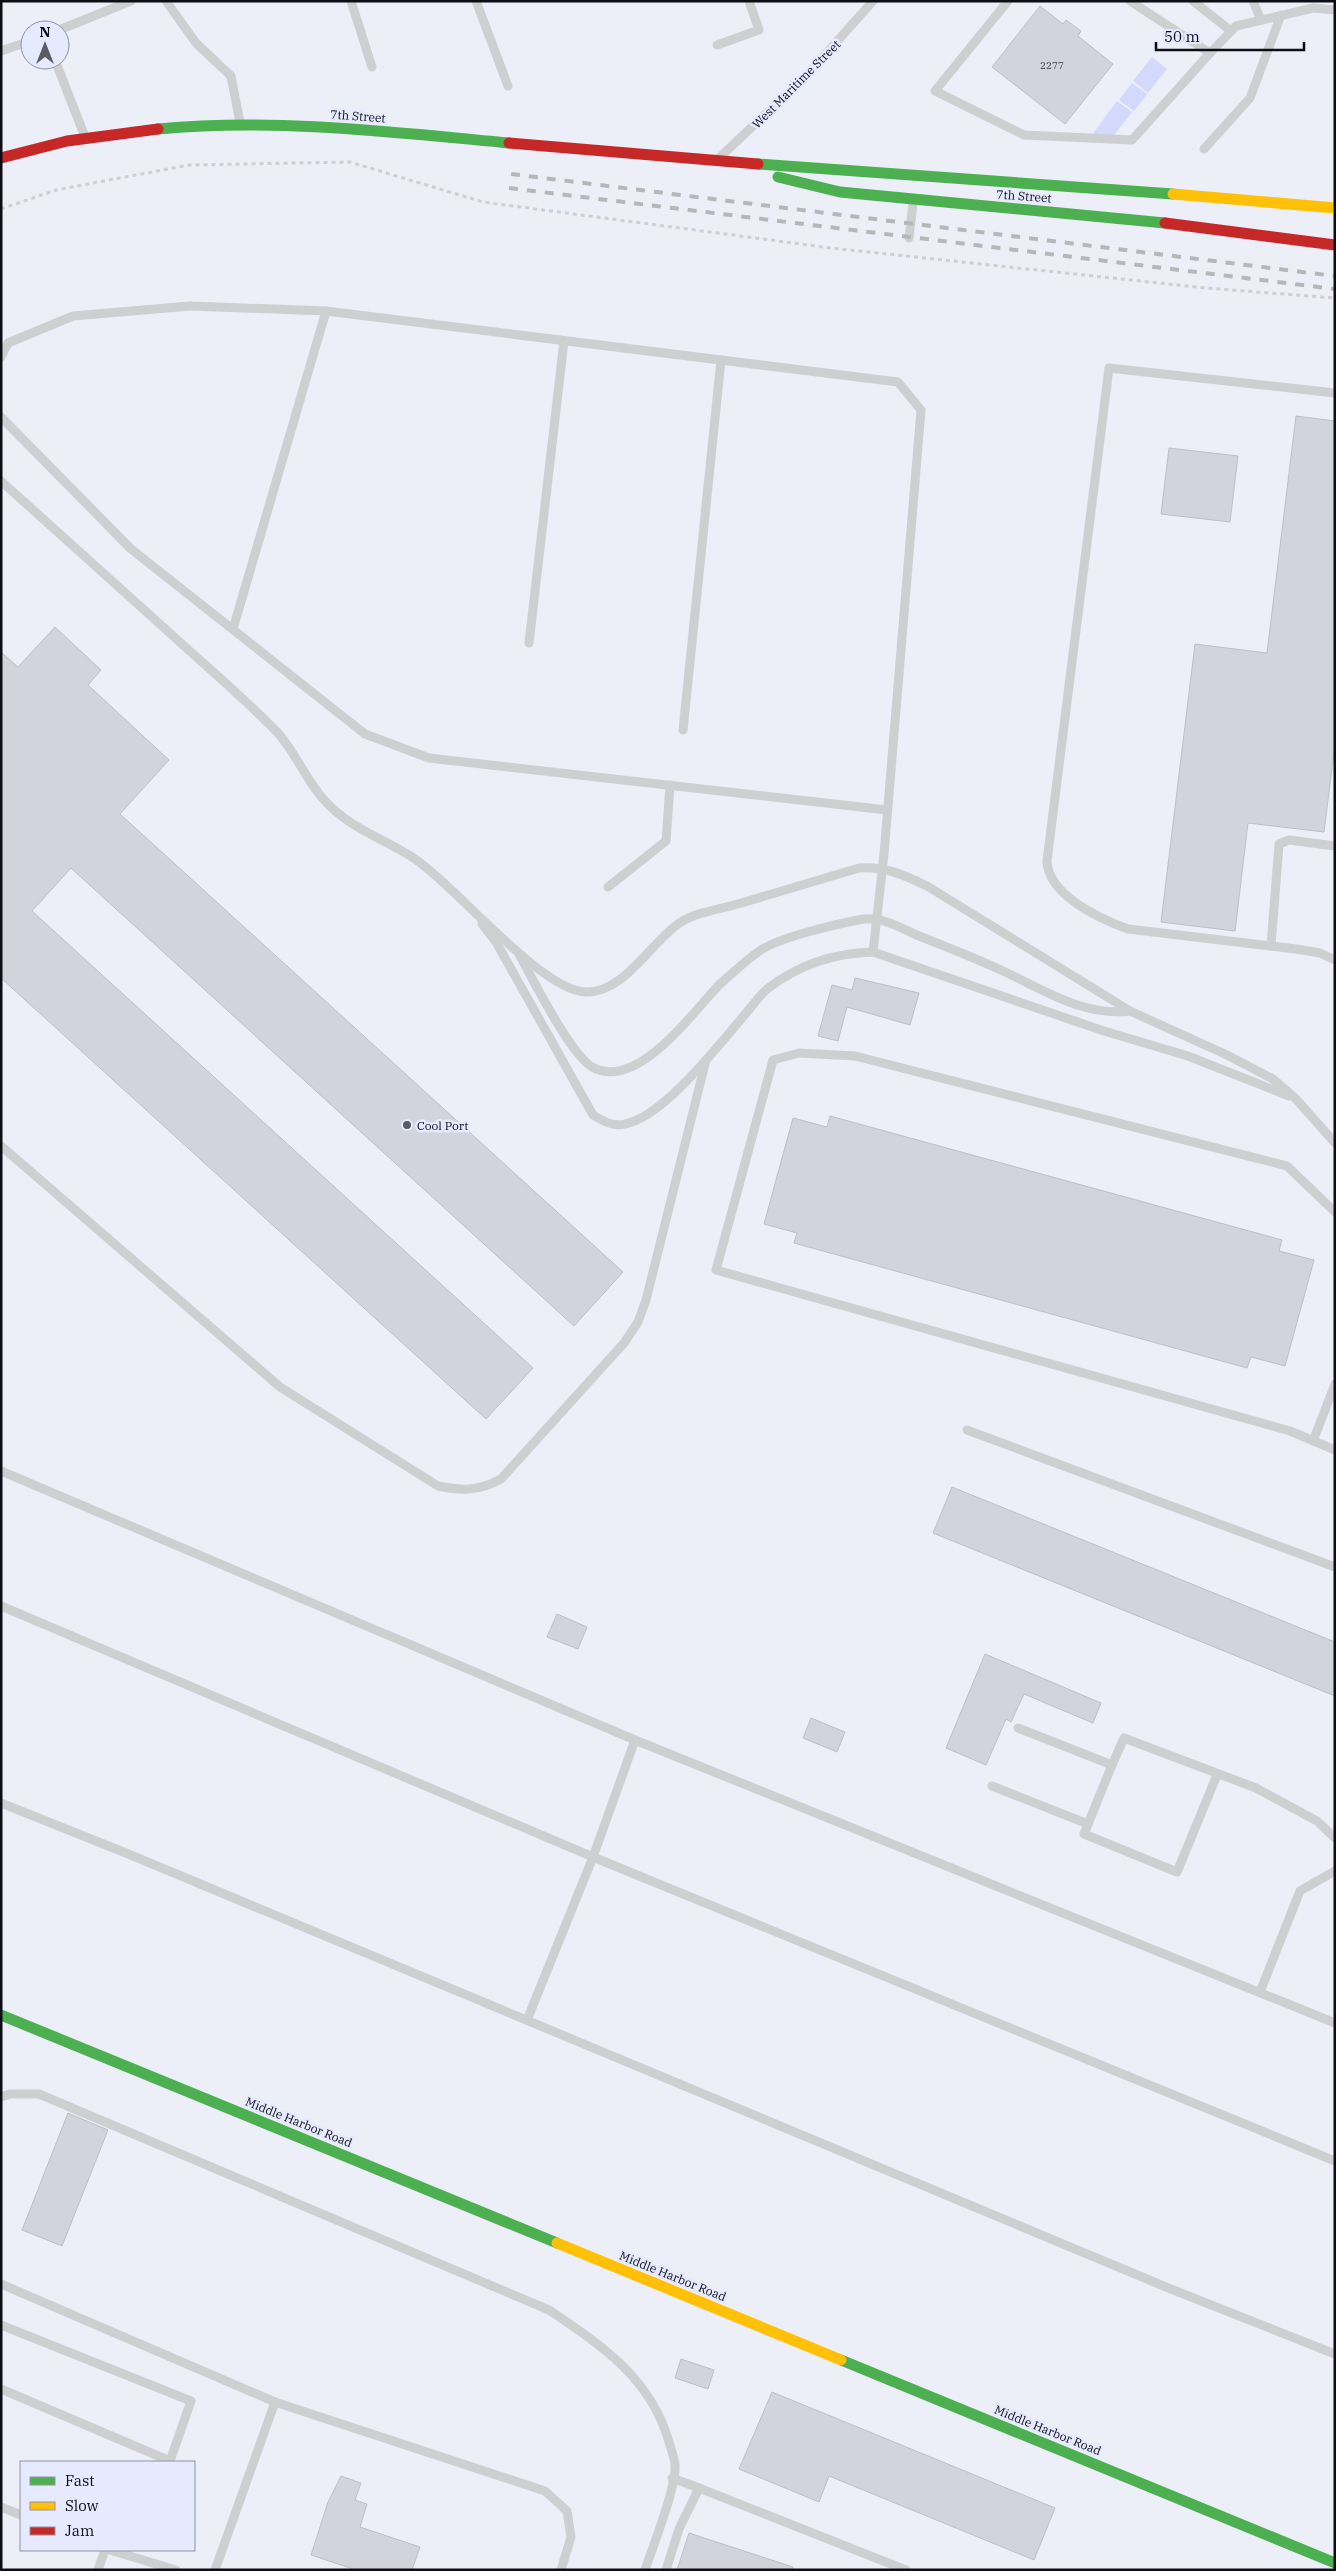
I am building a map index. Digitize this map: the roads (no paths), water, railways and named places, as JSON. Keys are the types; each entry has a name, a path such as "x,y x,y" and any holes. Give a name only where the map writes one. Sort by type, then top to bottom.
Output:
{"main road":[{"name":"7th Street","path":"1,158 85,138 198,125 269,124 369,130 714,162 848,169 972,181 1122,189 1335,208"},
{"name":"7th Street","path":"714,162 840,192 1142,220 1335,245"},
{"name":"Middle Harbor Road","path":"1,2015 1335,2563"}],"lane":[{"path":"70,26 131,1"},
{"path":"166,1 196,43 230,76 240,124"},
{"path":"352,1 372,67"},
{"path":"476,1 508,86"},
{"path":"717,45 759,30 749,1"},
{"name":"West Maritime Street","path":"714,162 807,75 873,1"},
{"path":"1008,1 935,91 1024,135 1132,140 1236,26 1281,15 1312,4 1335,10"},
{"path":"1130,1 1210,53"},
{"path":"1193,1 1231,31"},
{"path":"1253,1 1261,20"},
{"path":"1204,149 1250,98 1281,15"},
{"path":"1,51 20,44"},
{"path":"59,70 85,138"},
{"path":"908,238 914,200"},
{"path":"1,357 8,343 73,316 190,306 326,312 898,382 920,410 882,868 873,952"},
{"path":"233,630 326,312"},
{"path":"529,643 564,341"},
{"path":"683,730 721,360"},
{"path":"1335,393 1109,368 1048,854 1048,871 1057,888 1105,920 1128,929 1320,953 1335,960"},
{"path":"1,417 131,549 365,734 429,758 887,810"},
{"path":"1,481 239,695 278,734 320,796 332,808 346,819 416,860 517,950 552,980 564,987 589,992 604,988 619,980 659,939 685,920 859,868 882,868 897,872 926,886 1130,1011 1251,1067 1272,1079 1296,1099 1335,1143"},
{"path":"608,887 666,842 670,785"},
{"path":"1271,946 1279,844 1290,840 1335,846"},
{"path":"462,899 496,942 594,1115 602,1121 624,1125 655,1110 706,1060 765,991 786,976 806,965 844,954 873,952 1104,1031 1197,1059 1296,1099"},
{"path":"517,950 566,1037 587,1063 597,1068 618,1070 634,1066 663,1046 720,984 761,949 828,928 876,918 1001,970 1068,1003 1110,1014 1130,1011"},
{"path":"1335,1212 1287,1166 855,1056 799,1053 773,1060 716,1270 1290,1431 1335,1450"},
{"path":"1,1146 280,1386 438,1486 464,1491 485,1488 501,1479 624,1342 638,1322 646,1300 706,1060"},
{"path":"1313,1441 1335,1384"},
{"path":"967,1430 1335,1567"},
{"path":"1,1471 635,1740 1335,2023"},
{"path":"1,1606 594,1857 1335,2161"},
{"path":"1018,1728 1112,1765"},
{"path":"1217,1775 1177,1872 1084,1834 1124,1738 1217,1775 1256,1788 1317,1821 1335,1838"},
{"path":"527,2020 594,1857 635,1740"},
{"path":"992,1786 1088,1824"},
{"path":"1,1803 527,2020 1156,2284 1335,2354"},
{"path":"1260,1992 1300,1891 1335,1870"},
{"path":"1,2097 10,2094 40,2094 549,2310 604,2347 641,2385 664,2424 675,2464 668,2499 645,2570"},
{"path":"1,2284 275,2402 545,2491 568,2511 571,2537 561,2570"},
{"path":"1,2325 192,2401 170,2461 1,2389"},
{"path":"215,2570 275,2402"},
{"path":"672,2478 906,2570"},
{"path":"666,2570 679,2530 699,2488"},
{"path":"1,2507 20,2515"},
{"path":"98,2570 104,2551"},
{"path":"113,2551 176,2570"}],"railway":[{"path":"511,174 1335,276"},
{"path":"509,188 1335,289"}],"place":[{"name":"Cool Port","path":"407,1125"}]}
